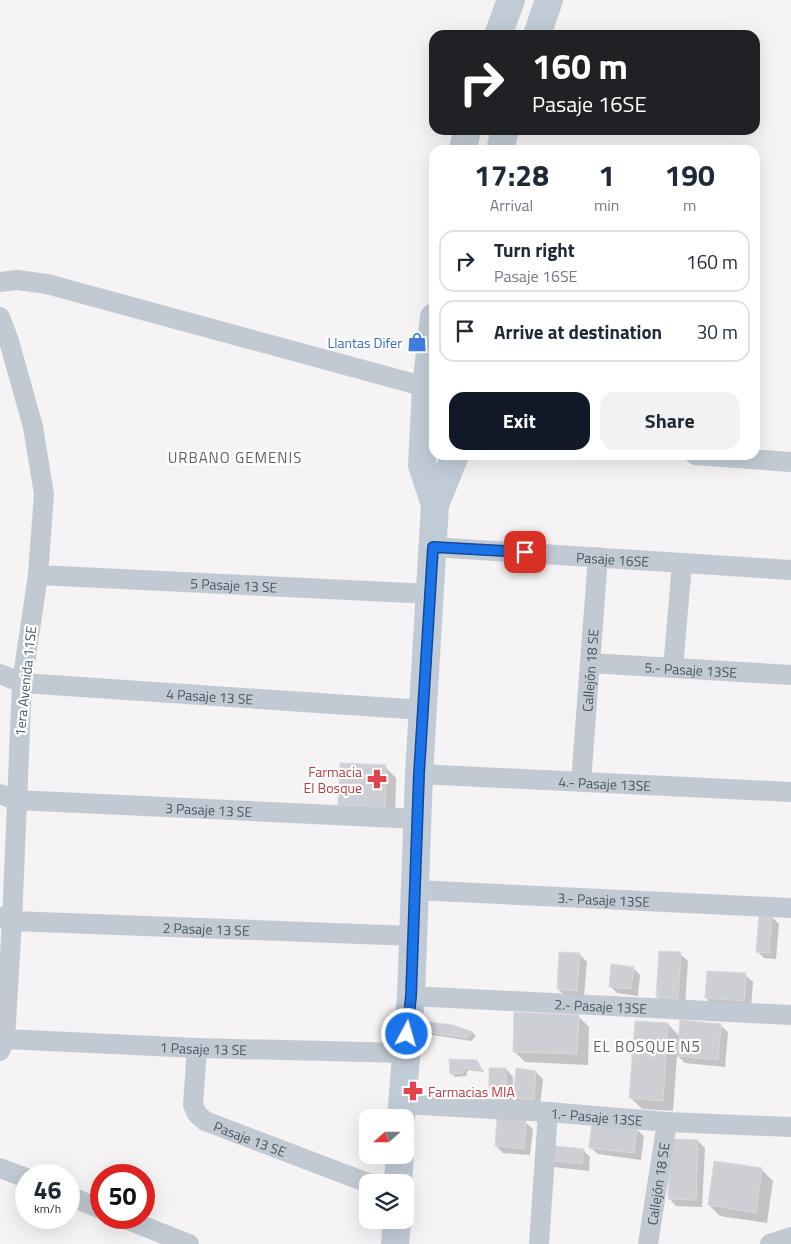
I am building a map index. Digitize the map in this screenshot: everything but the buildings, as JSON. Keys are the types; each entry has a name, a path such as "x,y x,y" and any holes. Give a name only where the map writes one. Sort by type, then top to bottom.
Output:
{"main road":[{"path":"500,30 511,0"},
{"path":"539,30 549,0"},
{"path":"429,361 422,465 435,504"},
{"path":"402,1109 411,996 419,774 435,504 453,460"},
{"path":"395,1244 396,1229"}],"street":[{"path":"0,282 17,280 47,284 426,387"},
{"name":"1era Avenida 11SE","path":"0,317 9,341 33,427 44,494 38,575 8,797 2,1042"},
{"path":"760,460 791,462"},
{"name":"Pasaje 16SE","path":"433,547 791,570"},
{"name":"Callejón 18 SE","path":"580,782 598,557"},
{"path":"673,668 682,564"},
{"name":"5 Pasaje 13 SE","path":"38,575 431,594"},
{"name":"5.- Pasaje 13SE","path":"590,663 791,675"},
{"name":"4 Pasaje 13 SE","path":"0,674 22,683 423,710"},
{"name":"4.- Pasaje 13SE","path":"419,774 791,792"},
{"name":"3 Pasaje 13 SE","path":"8,797 418,819"},
{"name":"3.- Pasaje 13SE","path":"415,890 791,908"},
{"name":"2 Pasaje 13 SE","path":"6,919 413,936"},
{"name":"2.- Pasaje 13SE","path":"411,996 791,1015"},
{"name":"1 Pasaje 13 SE","path":"2,1042 406,1053"},
{"name":"Pasaje 13 SE","path":"198,1048 193,1105 197,1114 206,1121 359,1180"},
{"name":"1.- Pasaje 13SE","path":"414,1111 548,1112 667,1122 791,1126"},
{"path":"539,1244 548,1112"},
{"name":"Callejón 18 SE","path":"648,1244 667,1122"},
{"path":"0,1168 15,1174"},
{"path":"151,1229 189,1244"},
{"path":"770,1244 791,1236 790,1244"}],"place":[{"name":"Llantas Difer","path":"417,342"},
{"name":"Farmacia El Bosque","path":"377,779"},
{"name":"Farmacias MIA","path":"413,1091"}],"district":[{"name":"URBANO GEMENIS","path":"235,457"},
{"name":"EL BOSQUE N5","path":"647,1046"}],"route":[{"path":"407,1034 411,996 419,774 433,547 525,552"}]}
